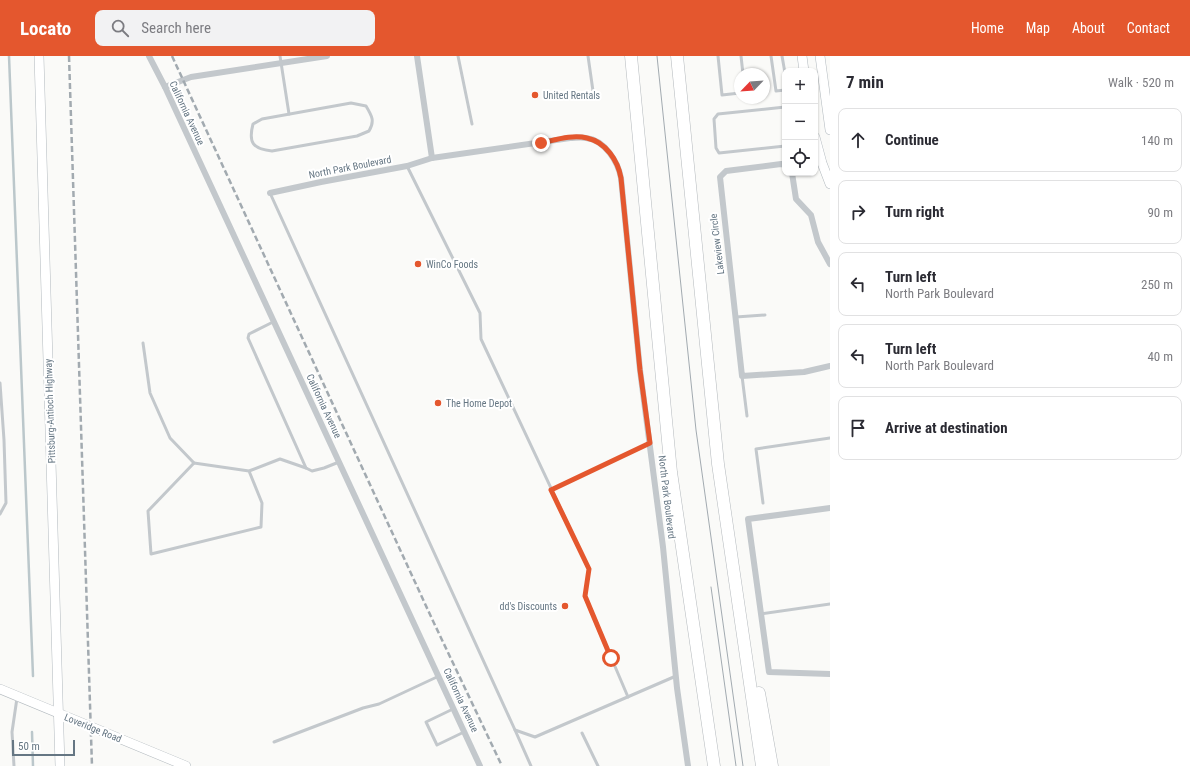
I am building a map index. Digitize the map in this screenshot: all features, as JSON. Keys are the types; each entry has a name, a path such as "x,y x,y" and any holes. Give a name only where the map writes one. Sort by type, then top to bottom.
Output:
{"highway":[{"path":"631,56 671,472 714,766"},
{"path":"677,56 718,464 762,766"},
{"path":"746,660 758,686 772,766"}],"main road":[{"name":"Pittsburg-Antioch Highway","path":"39,56 60,766"},
{"path":"802,56 804,68"},
{"path":"820,56 830,130"},
{"path":"815,140 819,163 830,184"},
{"name":"Loveridge Road","path":"0,689 186,766"}],"street":[{"name":"California Avenue","path":"149,56 480,766"},
{"path":"164,87 191,77 327,56"},
{"path":"417,56 432,158"},
{"name":"North Park Boulevard","path":"270,194 321,182 407,166 432,158 570,138 587,138 596,141 611,155 619,168 621,178 640,370 663,546 676,676 688,766"},
{"name":"Lakeview Circle","path":"742,376 720,177 726,171 782,164"},
{"path":"792,176 796,199 811,215 818,242 830,264"},
{"path":"742,376 804,372 830,366"},
{"path":"830,508 748,519 768,672 830,674"}],"lane":[{"path":"280,56 289,114"},
{"path":"458,56 472,124"},
{"path":"588,56 594,98"},
{"path":"718,56 722,95 734,94"},
{"path":"741,56 742,68"},
{"path":"771,56 776,91 782,90"},
{"path":"782,56 784,68"},
{"path":"351,103 366,106 372,115 373,124 370,131 357,136 272,151 263,150 254,145 250,136 253,124 262,119 289,114 351,103"},
{"path":"782,107 718,114 714,119 716,148 719,153 782,146"},
{"path":"407,166 480,313 481,339 589,569 585,596 628,697"},
{"path":"270,194 531,766"},
{"path":"736,317 765,315"},
{"path":"274,322 249,334 248,338 306,468"},
{"path":"143,342 150,393 170,438 194,463 249,471 280,459 312,471 339,462"},
{"name":"Lakeview Circle","path":"742,376 747,416"},
{"path":"0,383 6,502 0,514"},
{"path":"763,503 756,449 830,438"},
{"path":"551,490 650,443"},
{"path":"194,463 148,511 151,554 261,527 262,503 249,471"},
{"path":"761,614 830,604"},
{"path":"274,742 363,708 379,704 439,676"},
{"path":"515,730 535,737 676,676"},
{"path":"14,766 12,732 17,696"},
{"path":"454,709 426,722 437,745 464,732"},
{"path":"582,733 598,766"}],"waterway":[{"path":"9,56 33,676"},
{"path":"32,732 33,766"}],"tram line":[{"path":"657,56 696,430 743,766"},
{"path":"711,587 736,766"}],"railway":[{"path":"69,56 92,766"},
{"path":"172,56 433,621 502,766"}],"place":[{"name":"United Rentals","path":"535,95"},
{"name":"WinCo Foods","path":"418,264"},
{"name":"The Home Depot","path":"438,403"},
{"name":"dd's Discounts","path":"565,606"}],"route":[{"path":"541,143 570,138 587,138 596,141 611,155 619,168 621,178 640,370 650,443 551,490 589,569 585,596 611,658"}]}
